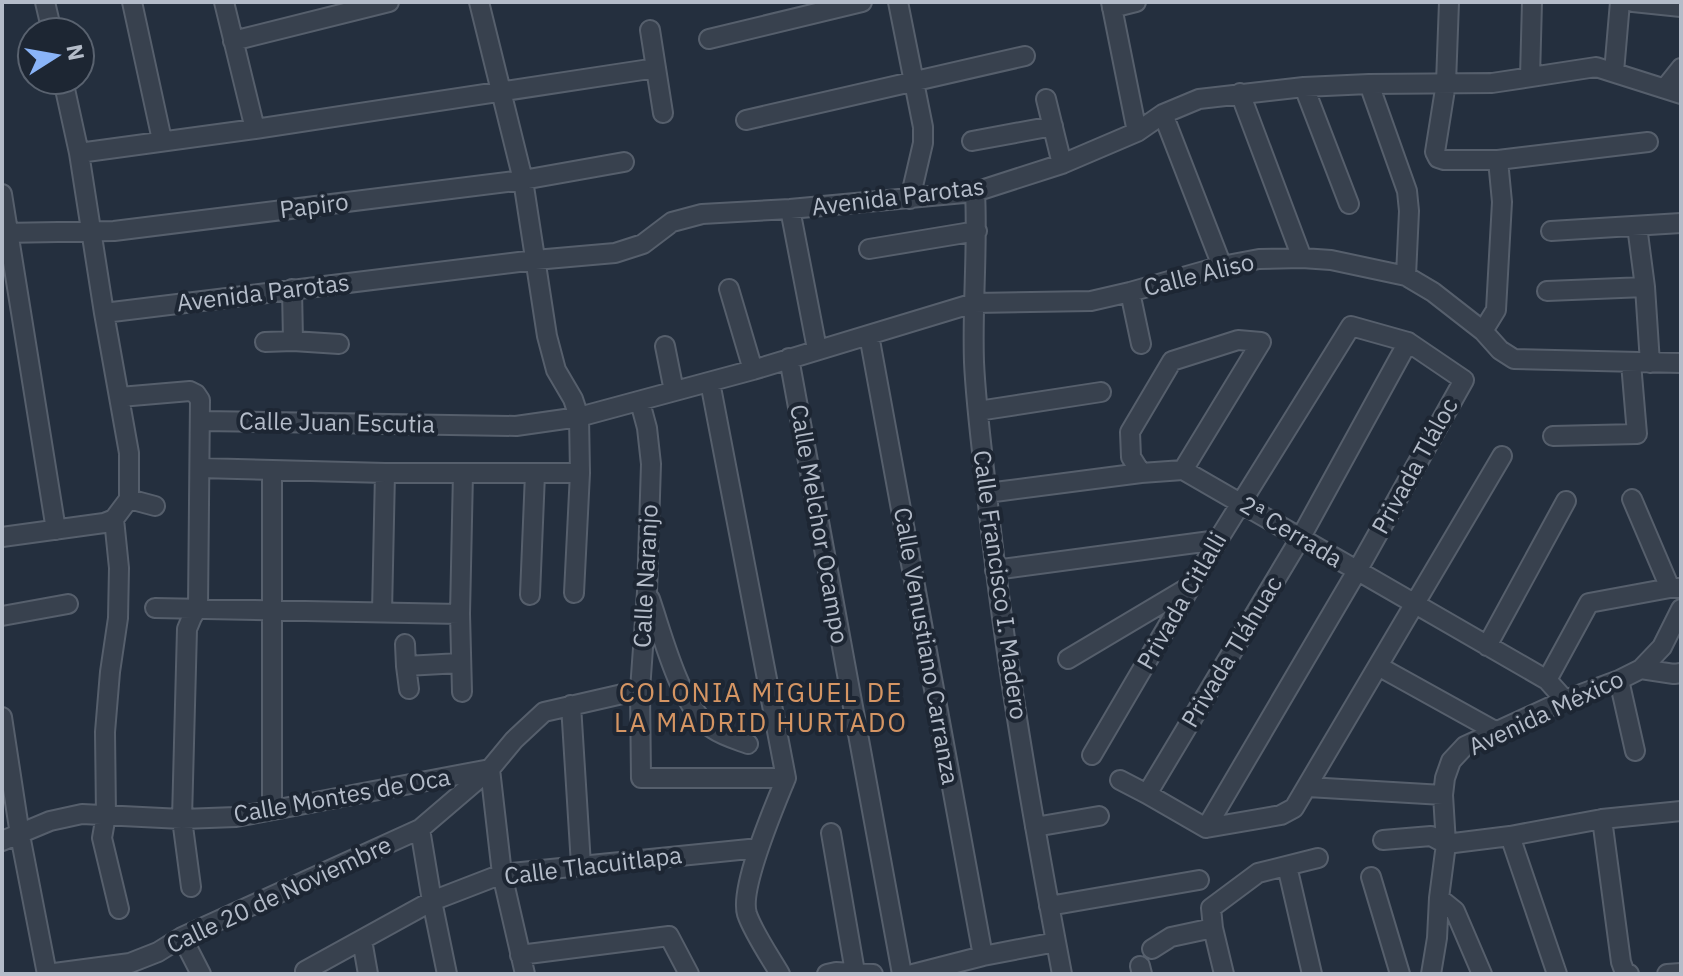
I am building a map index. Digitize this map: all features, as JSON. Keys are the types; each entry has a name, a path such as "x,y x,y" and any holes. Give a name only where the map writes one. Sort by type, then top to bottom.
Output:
{"street":[{"path":"132,2 162,140"},
{"path":"224,2 255,129"},
{"path":"308,2 313,21"},
{"path":"233,41 389,2"},
{"path":"479,2 523,180 547,336 556,370 573,399 579,417 580,473 574,593"},
{"path":"709,39 862,2"},
{"path":"898,2 923,127 923,143 910,199"},
{"path":"1136,2 1112,5 1137,132"},
{"path":"1449,2 1446,83 1435,152 1438,158 1498,160 1648,142"},
{"path":"1530,77 1532,2"},
{"path":"1614,72 1620,2"},
{"path":"1633,2 1681,7"},
{"path":"650,30 663,113"},
{"path":"746,120 1025,56"},
{"name":"Avenida Parotas","path":"104,313 615,253 643,244 672,222 702,214 975,192 1062,164 1137,132 1163,114 1199,99 1240,93 1369,84 1492,83 1596,67 1673,91"},
{"path":"79,153 656,68"},
{"path":"1673,91 1681,68"},
{"path":"1369,84 1407,191 1406,276"},
{"path":"1304,87 1349,204"},
{"path":"1240,93 1302,258"},
{"path":"2,537 104,523 114,519 129,499 129,453 79,153 67,96"},
{"path":"1046,99 1062,164"},
{"path":"1163,114 1222,266"},
{"path":"972,141 1053,126"},
{"path":"1483,331 1496,310 1498,294 1502,202 1498,160"},
{"name":"Papiro","path":"6,233 114,231 523,180 624,162"},
{"name":"Calle Francisco I. Madero","path":"975,192 974,361 995,570 1035,827 1062,974"},
{"path":"2,194 56,530"},
{"path":"790,209 817,349"},
{"path":"1551,231 1681,223"},
{"path":"1553,436 1637,434 1645,287 1637,226"},
{"path":"869,249 977,231"},
{"name":"Calle Aliso","path":"789,358 974,303 1091,301 1222,266 1259,259 1302,258 1331,260 1406,276 1433,292 1514,359 1681,363"},
{"path":"1547,291 1645,287"},
{"path":"292,289 293,341"},
{"path":"729,289 753,370"},
{"path":"1130,292 1141,344"},
{"name":"Privada Tláloc","path":"1206,828 1357,571 1464,380 1408,342 1351,326"},
{"name":"Privada Citlalli","path":"1092,755 1218,540 1351,326"},
{"name":"Calle Venustiano Carranza","path":"869,335 983,956"},
{"path":"987,493 1183,470 1261,342 1238,340 1172,361 1130,432 1131,457 1141,473"},
{"path":"265,342 339,344"},
{"name":"Privada Tláhuac","path":"1147,794 1301,537 1408,342"},
{"path":"665,346 674,391"},
{"name":"Calle Juan Escutia","path":"201,421 516,426 579,417 640,402 789,358"},
{"name":"Calle Melchor Ocampo","path":"789,358 902,974"},
{"path":"710,382 786,778 759,848 746,902 748,915 780,974"},
{"path":"120,397 190,391 200,400 198,607 187,629 182,819 191,887"},
{"path":"978,411 1101,392"},
{"name":"Calle Naranjo","path":"640,402 651,464 640,690 641,778 786,778"},
{"path":"1120,780 1206,828 1281,815 1294,808 1502,456"},
{"path":"200,468 385,473 580,473"},
{"name":"2ª Cerrada","path":"1183,470 1547,680 1565,700"},
{"path":"272,471 272,809"},
{"path":"382,612 385,473"},
{"path":"462,692 463,473"},
{"path":"530,595 535,474"},
{"path":"129,499 155,506"},
{"path":"1547,680 1589,603 1676,588 1632,499"},
{"path":"1487,646 1566,501"},
{"path":"114,519 119,568 118,618 105,732 106,815 102,838 119,909"},
{"path":"995,570 1218,540"},
{"path":"1068,659 1191,585"},
{"path":"647,592 685,698 713,730 748,744"},
{"path":"2,616 68,604"},
{"path":"155,608 460,614"},
{"name":"Avenida México","path":"1431,974 1446,844 1443,795 1451,761 1465,746 1641,669 1662,647 1681,609"},
{"path":"405,644 409,689"},
{"path":"406,666 460,663"},
{"path":"1378,666 1497,732"},
{"path":"1641,669 1681,673"},
{"path":"1619,680 1635,751"},
{"path":"525,974 502,874 490,769 514,740 544,712 640,690"},
{"path":"571,705 581,865"},
{"path":"2,717 11,838 47,974"},
{"name":"Calle Montes de Oca","path":"11,838 50,821 82,814 182,819 236,817 490,769"},
{"name":"Calle 20 de Noviembre","path":"47,974 130,963 158,952 182,937 420,829 490,769"},
{"path":"1308,787 1443,795"},
{"path":"1383,840 1431,836 1446,844 1602,819 1681,811"},
{"path":"1035,827 1099,816"},
{"path":"1602,819 1621,962 1627,973"},
{"path":"420,829 447,974"},
{"path":"827,974 864,973 831,833"},
{"path":"1510,836 1557,974"},
{"name":"Calle Tlacuitlapa","path":"305,971 432,901 502,874 759,848"},
{"path":"1224,974 1211,908 1258,873 1318,858"},
{"path":"1287,866 1312,974"},
{"path":"1371,877 1400,974"},
{"path":"1049,906 1199,880"},
{"path":"1439,898 1455,911 1482,974"},
{"path":"1152,949 1171,937 1213,928"},
{"path":"520,955 669,936 689,974"},
{"path":"182,937 201,974"},
{"path":"362,940 368,974"},
{"path":"913,974 1056,942"},
{"path":"1667,974 1681,973"}],"district":[{"name":"COLONIA MIGUEL DE LA MADRID HURTADO","path":"761,708"}]}
